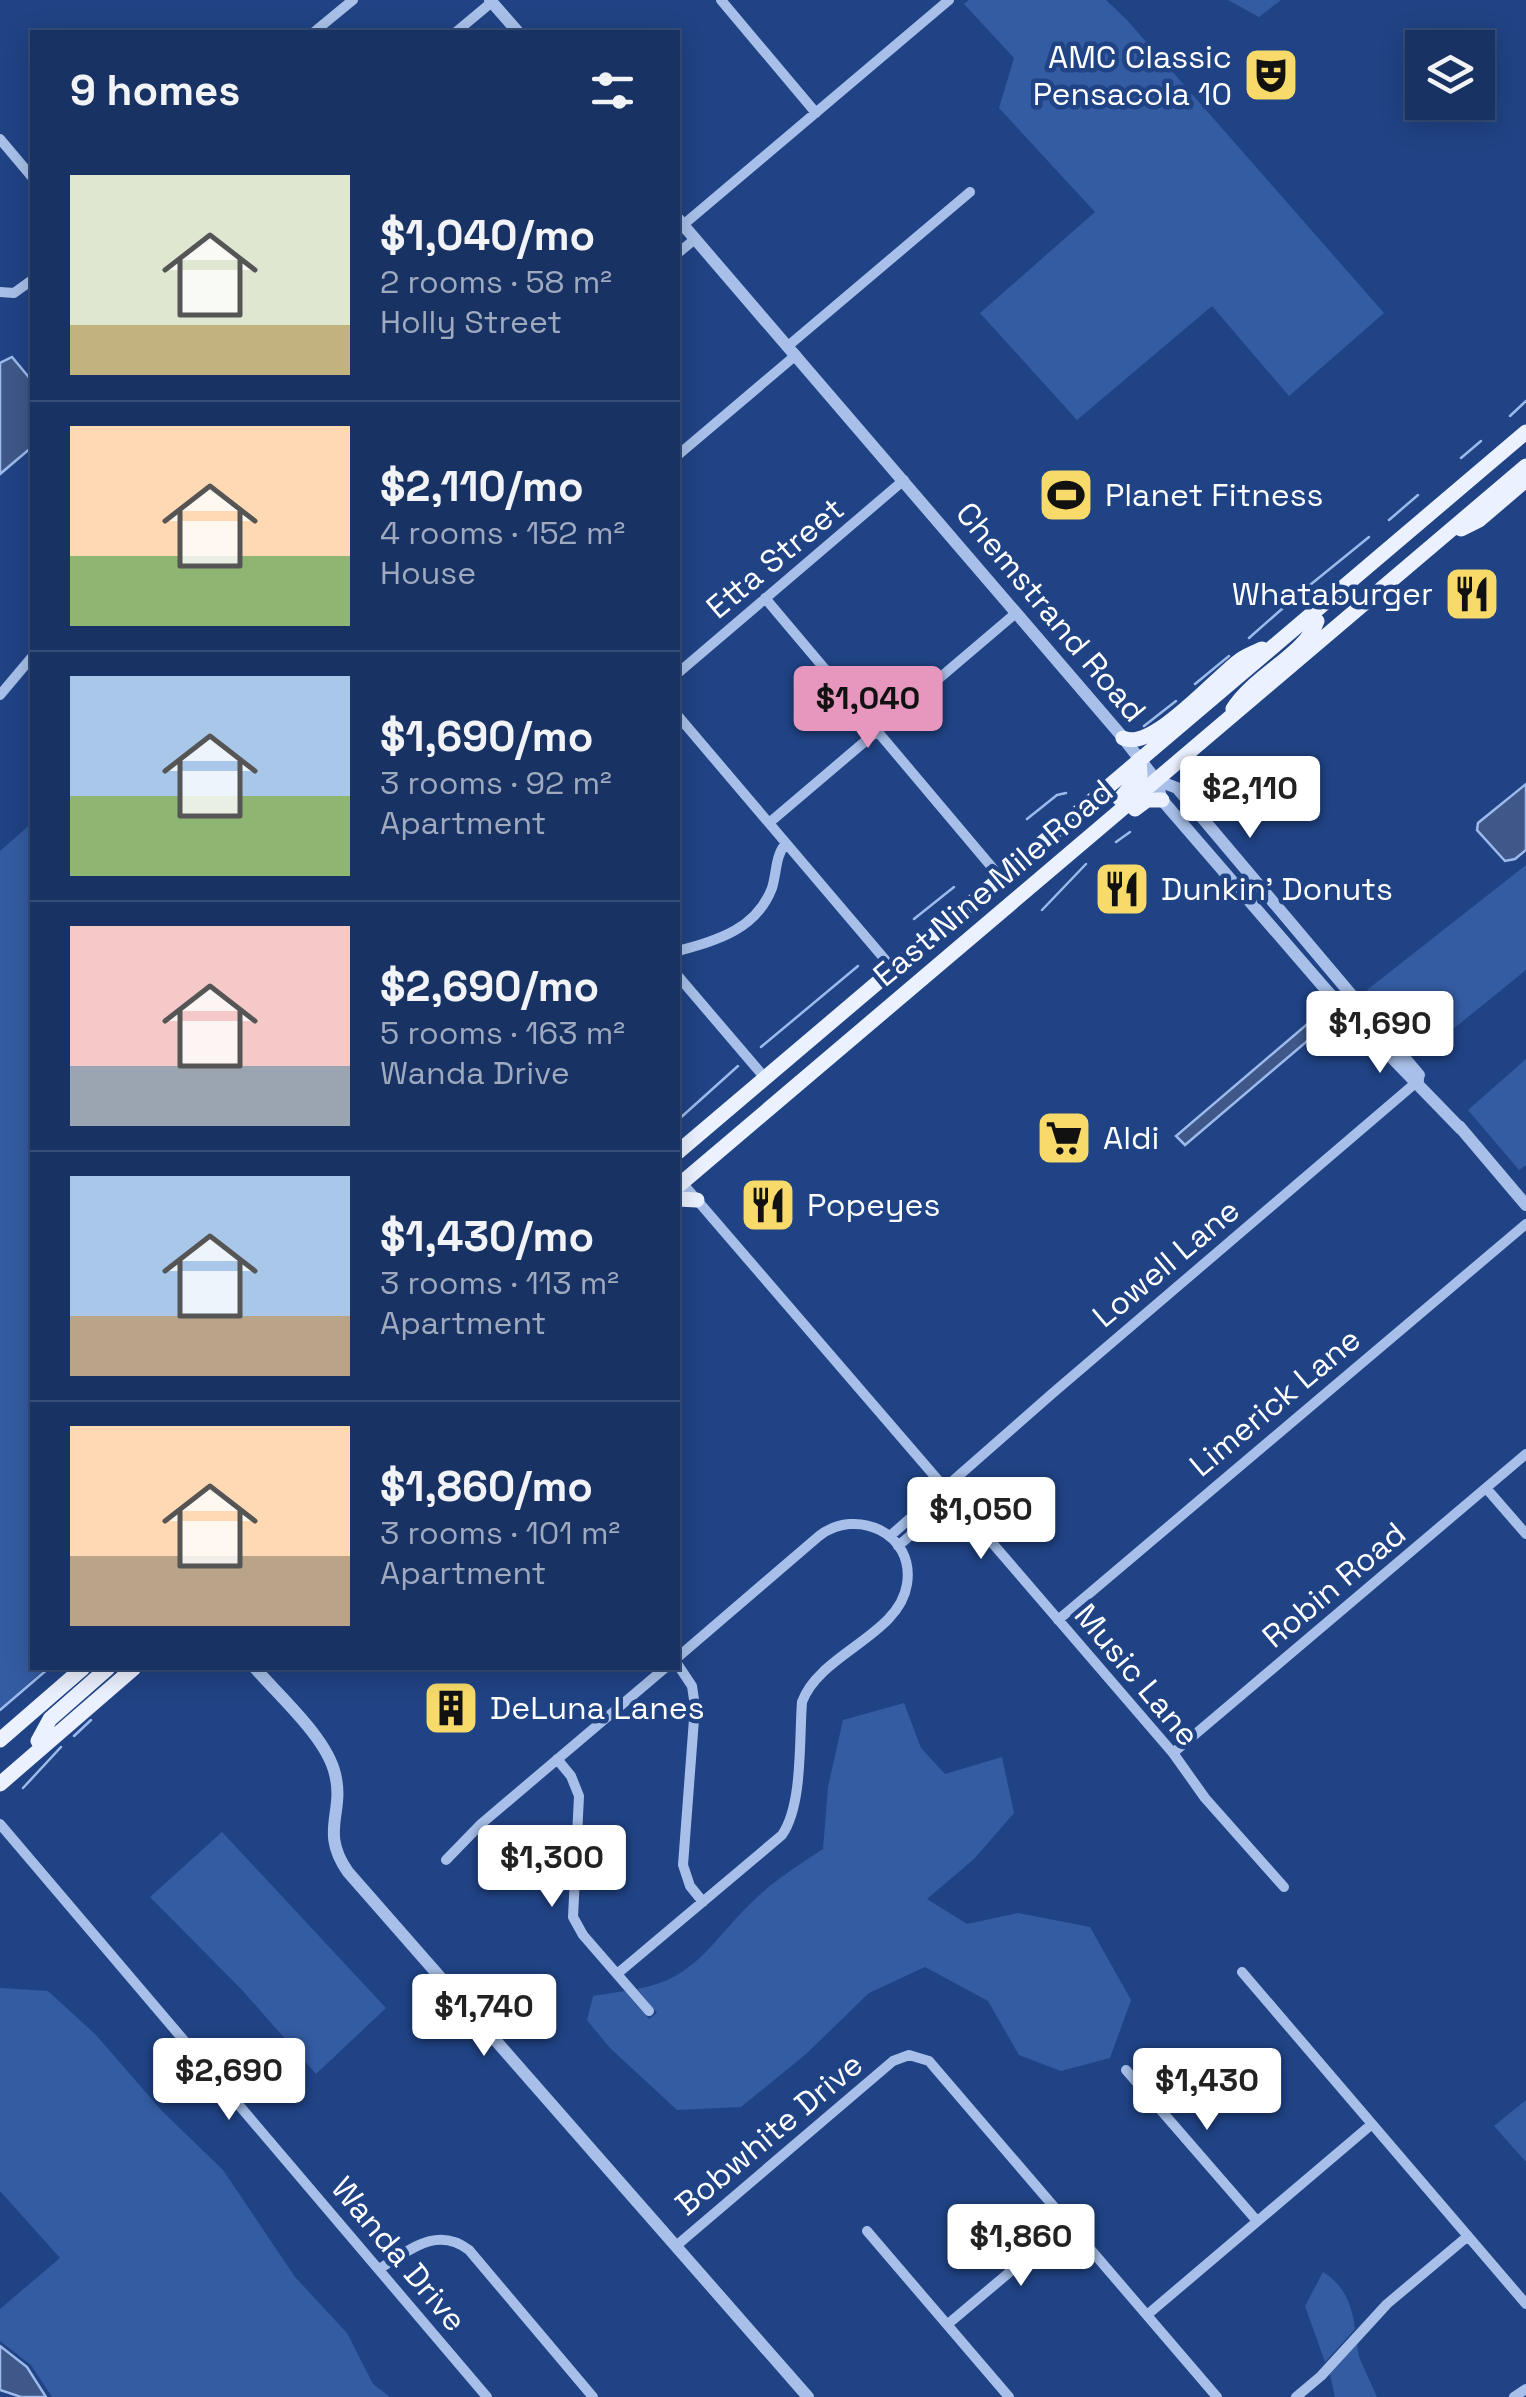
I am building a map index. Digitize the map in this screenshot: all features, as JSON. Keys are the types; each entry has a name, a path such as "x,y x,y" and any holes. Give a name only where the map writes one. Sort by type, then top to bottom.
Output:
{"main road":[{"name":"East Nine Mile Road","path":"680,1150 1526,432"},
{"path":"1156,780 1156,760 1171,745 1490,474 1507,449"},
{"path":"1436,542 1451,517 1526,454"},
{"name":"East Nine Mile Road","path":"680,1185 1526,466"},
{"path":"1436,542 1479,520 1526,480"},
{"path":"1342,622 1347,611 1400,560 1401,549"},
{"path":"1226,720 1243,692 1307,638 1316,621"},
{"path":"1124,738 1132,742 1158,730 1242,658 1280,641"},
{"path":"969,939 990,908 1126,794 1140,774 1139,760"},
{"path":"868,1024 893,1014 1147,800 1162,800"},
{"path":"851,1039 868,1014 888,995 893,969"},
{"path":"714,1156 735,1148 833,1065 843,1062"},
{"path":"680,1168 687,1155 758,1095 765,1078"},
{"path":"680,1187 696,1200"},
{"path":"0,1740 81,1670"},
{"path":"38,1741 50,1718 106,1670"},
{"path":"0,1774 120,1670"},
{"path":"0,1784 132,1670"}],"street":[{"path":"316,30 353,0"},
{"path":"721,0 816,113"},
{"path":"458,30 491,1 516,30"},
{"path":"680,222 816,113 944,2"},
{"path":"0,140 30,175"},
{"path":"680,454 970,192"},
{"name":"Chemstrand Road","path":"680,222 1124,738 1156,780 1162,800 1328,992 1419,1080"},
{"path":"680,251 695,238"},
{"path":"0,292 14,293 30,281"},
{"name":"Etta Street","path":"680,671 904,480"},
{"path":"765,598 1001,878"},
{"path":"769,823 1016,613"},
{"path":"2,688 30,660"},
{"path":"680,718 893,969"},
{"name":"Chemstrand Road","path":"1156,780 1176,788 1526,1204"},
{"path":"680,950 732,934 754,917 771,890 778,856 786,844"},
{"path":"680,978 765,1078"},
{"name":"Lowell Lane","path":"894,1541 944,1487 1419,1080"},
{"name":"Music Lane","path":"696,1200 1174,1753 1205,1798 1284,1887"},
{"name":"Limerick Lane","path":"1058,1620 1526,1224"},
{"name":"Robin Road","path":"1174,1753 1526,1454"},
{"path":"1486,1488 1526,1534"},
{"path":"894,1541 953,1499"},
{"path":"617,1974 782,1835 788,1825 806,1692 812,1682 900,1604 908,1574 894,1541 871,1525 859,1523 846,1523 826,1531 680,1654"},
{"path":"680,1668 692,1686 695,1706 683,1864 690,1886 703,1902"},
{"path":"257,1670 330,1759 337,1785 333,1837 348,1872 808,2397"},
{"path":"446,1860 481,1824 663,1670"},
{"path":"558,1759 579,1796 573,1916 583,1934 650,2011"},
{"name":"Wanda Drive","path":"0,1824 486,2397"},
{"path":"1242,1972 1526,2304"},
{"name":"Bobwhite Drive","path":"676,2246 893,2061 909,2054 929,2061 1217,2397"},
{"path":"1126,2070 1257,2221"},
{"path":"1147,2315 1372,2124"},
{"path":"948,2324 1068,2223"},
{"path":"867,2231 1009,2397"},
{"path":"1296,2397 1321,2376 1388,2304 1468,2236"},
{"path":"379,2269 424,2241 442,2238 458,2242 469,2250 593,2397"},
{"path":"1514,2397 1526,2389"}],"shaded area":[{"path":"969,0 1106,0 1384,313 1289,396 1212,306 1077,420 980,313 1095,212 999,108 1014,58 964,4"},
{"path":"1228,0 1281,0 1259,17"},
{"path":"12,357 30,379 30,449 0,474 0,363"},
{"path":"1526,784 1526,850 1505,861 1477,830 1478,823"},
{"path":"30,825 30,1670 44,1670 0,1708 0,851"},
{"path":"1526,865 1526,970 1421,1055 1367,990"},
{"path":"1318,1015 1326,1025 1185,1145 1176,1136"},
{"path":"1526,1059 1526,1165 1519,1170 1468,1110"},
{"path":"904,1703 921,1748 945,1774 1002,1757 1014,1813 974,1859 927,1899 967,1924 1018,1913 1090,1927 1131,2000 1110,2058 1061,2071 1019,2055 988,2001 925,1967 869,1993 806,2054 741,2107 677,2110 610,2048 587,2020 593,1996 625,1991 649,2019 657,2013 637,1989 657,1984 687,1968 765,1890 823,1849 828,1787 843,1720"},
{"path":"222,1832 386,2008 316,2074 242,1990 150,1897"},
{"path":"0,1988 48,1991 96,2035 162,2111 223,2170 295,2277 347,2333 373,2384 390,2397 52,2397 31,2365 0,2341 0,2309 60,2258 0,2191"},
{"path":"1526,2100 1526,2162 1494,2126"},
{"path":"1323,2272 1346,2296 1355,2329 1325,2362 1305,2306"},
{"path":"1357,2344 1377,2397 1335,2397 1330,2374"},
{"path":"0,2346 27,2367 46,2397 21,2397 0,2390"}],"waterway":[{"path":"1510,416 1526,401"},
{"path":"1461,458 1481,441"},
{"path":"1389,520 1418,495"},
{"path":"1310,585 1369,537"},
{"path":"1249,638 1283,608"},
{"path":"1195,684 1229,656"},
{"path":"1144,726 1176,701"},
{"path":"1027,819 1057,795 1066,793"},
{"path":"1116,842 1130,832"},
{"path":"1042,910 1086,864"},
{"path":"914,919 954,887"},
{"path":"761,1047 858,966"},
{"path":"680,1118 738,1066"},
{"path":"0,1710 47,1670"},
{"path":"74,1736 91,1720"},
{"path":"23,1788 61,1747"}],"place":[{"name":"AMC Classic Pensacola 10","path":"1271,75"},
{"name":"Planet Fitness","path":"1066,495"},
{"name":"Whataburger","path":"1472,594"},
{"name":"Dunkin' Donuts","path":"1122,889"},
{"name":"Aldi","path":"1064,1138"},
{"name":"Popeyes","path":"768,1205"},
{"name":"DeLuna Lanes","path":"451,1708"}]}
